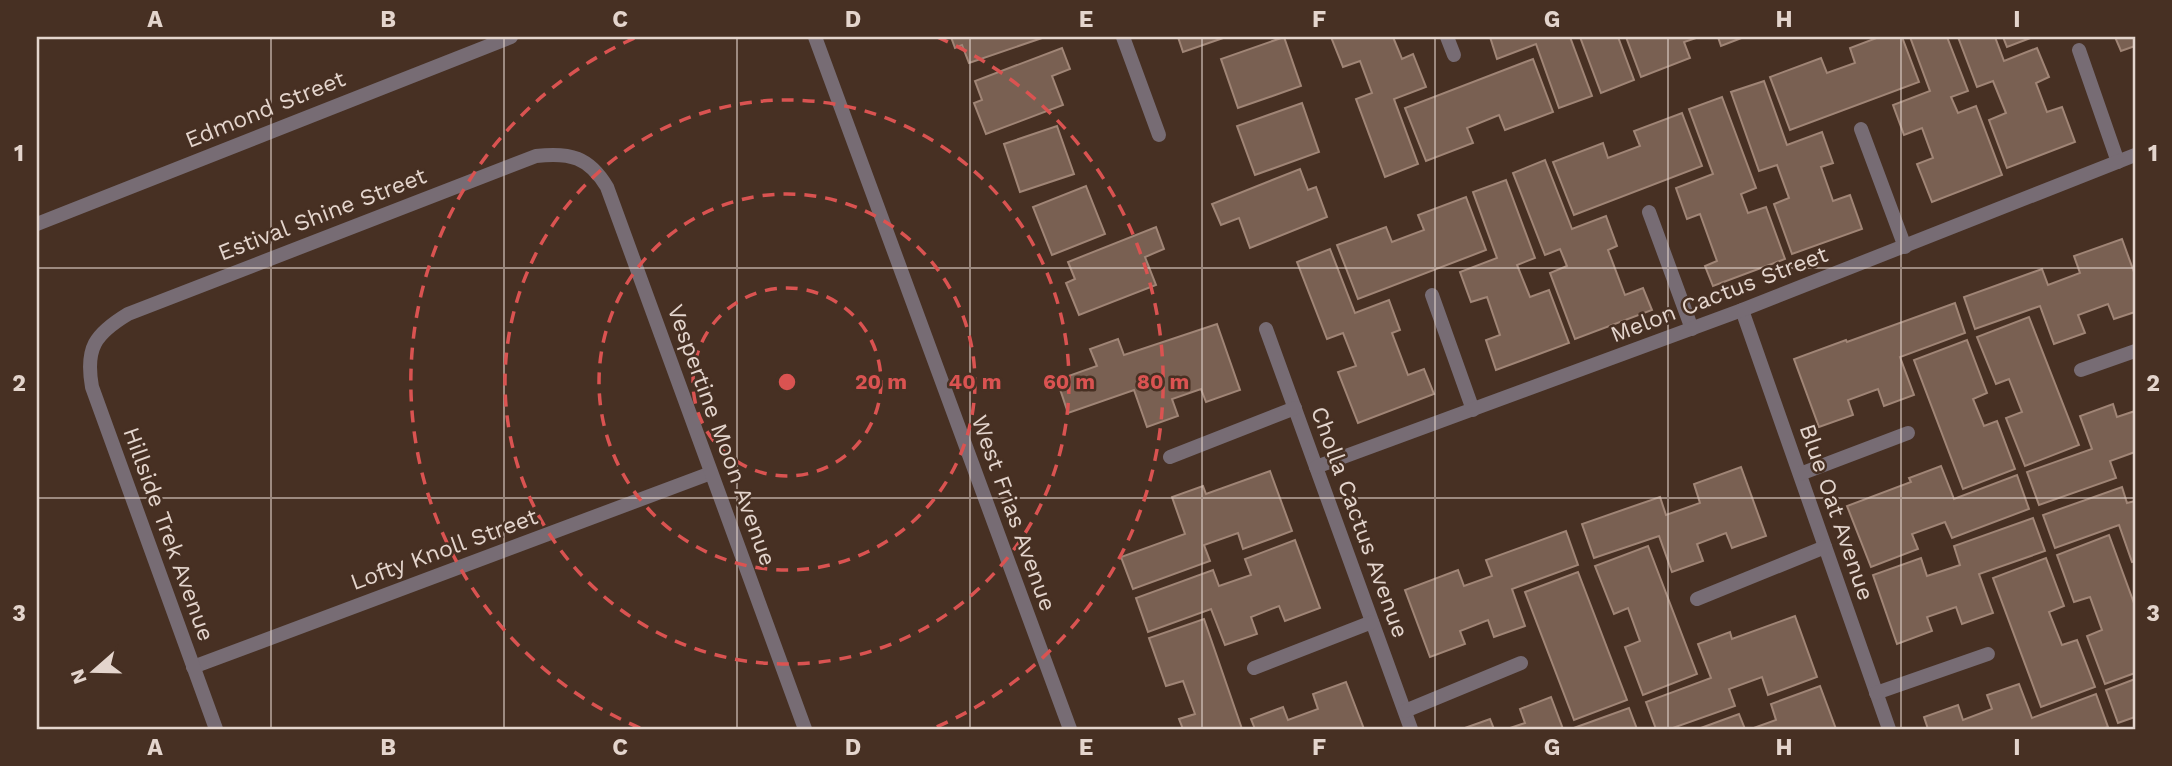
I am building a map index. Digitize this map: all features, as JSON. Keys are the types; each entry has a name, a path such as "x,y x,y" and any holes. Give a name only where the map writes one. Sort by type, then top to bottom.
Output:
{"street":[{"name":"Edmond Street","path":"37,224 511,37"},
{"name":"West Frias Avenue","path":"815,37 1070,729"},
{"path":"1123,37 1159,135"},
{"path":"1447,37 1454,55"},
{"path":"2079,50 2118,162"},
{"path":"1861,130 1905,247"},
{"name":"Estival Shine Street","path":"90,352 108,326 128,314 536,156 568,155 586,163"},
{"name":"Melon Cactus Street","path":"1316,467 1742,310 2135,155"},
{"name":"Vespertine Moon Avenue","path":"586,163 598,172 607,187 805,729"},
{"path":"1650,212 1692,329"},
{"path":"1432,295 1473,410"},
{"name":"Blue Oat Avenue","path":"1742,310 1889,729"},
{"name":"Cholla Cactus Avenue","path":"1266,330 1411,729"},
{"path":"2081,370 2135,351"},
{"name":"Hillside Trek Avenue","path":"90,352 92,387 216,729"},
{"path":"1170,457 1294,408"},
{"path":"1800,474 1908,433"},
{"name":"Lofty Knoll Street","path":"193,667 712,473"},
{"path":"1698,599 1825,547"},
{"path":"1254,668 1372,622"},
{"path":"1876,693 1988,654"},
{"path":"1405,711 1521,663"}],"building":[{"path":"951,37 1045,37 969,63 962,45 955,48"},
{"path":"1178,37 1226,37 1183,52"},
{"path":"1284,37 1301,86 1238,108 1221,59"},
{"path":"1331,37 1393,37 1402,59 1413,54 1426,87 1394,99 1418,164 1385,177 1356,99 1372,93 1360,61 1343,67"},
{"path":"1490,37 1570,37 1592,96 1559,108 1536,44 1497,59"},
{"path":"1580,37 1618,37 1634,80 1601,93"},
{"path":"1626,37 1699,37 1684,42 1690,58 1641,77"},
{"path":"1718,37 1744,37 1721,46"},
{"path":"1879,37 1902,37 1919,82 1790,130 1770,77 1821,58 1827,73 1855,63 1850,48"},
{"path":"1910,37 1947,37 1968,91 1951,97 1958,113 1976,106 2002,175 1932,202 1917,164 1933,158 1922,128 1904,135 1893,105 1930,91"},
{"path":"1958,37 1995,37 2004,61 2037,48 2049,77 2036,83 2047,112 2062,107 2075,142 2007,168 1989,120 2006,113 1993,81 1977,87"},
{"path":"2003,37 2033,37 2007,47"},
{"path":"2115,37 2135,37 2135,46 2121,51"},
{"path":"1062,48 1070,69 1052,76 1063,105 986,134 974,103 982,100 975,81"},
{"path":"1533,59 1553,112 1505,130 1499,115 1467,128 1473,143 1426,161 1405,108"},
{"path":"1764,81 1787,145 1822,132 1833,163 1821,167 1833,201 1850,195 1862,229 1792,254 1774,204 1789,198 1777,165 1759,171 1731,92"},
{"path":"1722,97 1756,188 1741,194 1748,213 1766,207 1785,259 1713,286 1705,266 1717,261 1700,214 1687,219 1676,188 1713,174 1689,109"},
{"path":"1302,103 1319,152 1255,175 1237,126"},
{"path":"1682,113 1702,166 1574,215 1553,162 1603,143 1608,158 1640,146 1634,131"},
{"path":"1057,126 1074,174 1020,192 1004,144"},
{"path":"1545,160 1572,229 1606,216 1617,246 1608,250 1625,295 1643,288 1652,310 1575,339 1550,273 1567,266 1560,249 1545,255 1513,173"},
{"path":"1300,169 1308,190 1316,187 1327,217 1250,248 1239,218 1221,225 1212,204"},
{"path":"1506,180 1535,258 1517,265 1530,297 1549,290 1569,343 1496,370 1486,340 1500,335 1487,297 1471,302 1460,272 1497,258 1473,192"},
{"path":"1086,186 1105,234 1052,255 1033,207"},
{"path":"1466,197 1486,250 1358,299 1337,245 1386,227 1392,242 1424,230 1418,215"},
{"path":"1156,227 1164,249 1145,257 1156,285 1079,315 1066,283 1075,279 1068,262"},
{"path":"2122,239 2135,275 2135,312 2114,319 2108,304 2078,315 2085,333 2054,344 2040,306 1975,329 1964,297 2042,269 2048,285 2080,273 2074,256"},
{"path":"1330,249 1355,313 1389,300 1400,330 1392,333 1408,375 1424,369 1434,394 1358,423 1338,372 1356,366 1343,333 1327,339 1297,262"},
{"path":"1955,303 1965,333 1900,357 1914,395 1884,406 1878,389 1848,400 1853,415 1819,427 1794,359"},
{"path":"2029,317 2079,445 2025,466 2006,418 2022,412 2009,379 1996,384 1977,337"},
{"path":"1217,324 1240,390 1206,402 1201,389 1172,399 1178,416 1147,427 1134,390 1068,413 1057,380 1097,366 1090,349 1118,339 1124,355"},
{"path":"1967,340 1987,393 1973,399 1984,426 1997,421 2015,469 1963,489 1914,360"},
{"path":"2113,404 2117,417 2135,411 2135,452 2110,461 2116,478 2039,505 2027,472 2092,449 2080,416"},
{"path":"1941,466 1954,499 2017,475 2029,509 1952,538 1945,522 1912,534 1918,549 1871,567 1847,506 1911,482 1909,478"},
{"path":"1741,467 1766,536 1732,548 1726,533 1697,544 1703,561 1672,572 1659,536 1594,558 1582,524 1660,497 1666,515 1700,503 1694,484"},
{"path":"1270,471 1292,531 1243,549 1238,533 1204,545 1210,561 1133,589 1121,557 1185,534 1172,497 1203,486 1206,494"},
{"path":"2122,487 2127,503 2135,501 2135,561 2132,562 2119,525 2055,548 2043,515"},
{"path":"2033,518 2045,551 1979,574 1993,613 1962,624 1956,607 1927,617 1932,631 1897,644 1873,575 1921,558 1927,576 1960,565 1954,546"},
{"path":"1566,531 1578,565 1512,589 1525,626 1494,637 1488,620 1460,631 1465,644 1430,657 1405,590 1458,570 1464,586 1492,576 1486,560"},
{"path":"2109,535 2135,606 2135,673 2105,684 2087,636 2102,630 2090,597 2074,602 2057,555"},
{"path":"1295,540 1320,608 1285,621 1279,606 1251,617 1257,634 1225,645 1211,609 1148,632 1136,598 1213,570 1219,586 1251,575 1245,559"},
{"path":"1648,546 1697,674 1643,695 1625,647 1640,641 1628,608 1614,614 1595,566"},
{"path":"2046,558 2064,606 2049,612 2062,645 2077,640 2095,687 2041,707 1993,578"},
{"path":"1578,572 1627,700 1574,720 1525,592"},
{"path":"1795,616 1817,677 1768,695 1762,677 1729,689 1735,706 1670,729 1656,729 1646,702 1711,678 1698,644 1730,632 1732,639"},
{"path":"1204,619 1242,729 1183,729 1179,719 1195,714 1183,681 1166,686 1149,638"},
{"path":"2135,679 2135,717 2118,723 2106,690"},
{"path":"1346,682 1364,729 1255,729 1251,719 1283,707 1288,720 1318,709 1313,694"},
{"path":"2019,684 2032,718 2096,694 2108,727 1928,729 1924,717 1958,705 1963,720 1992,709 1987,695"},
{"path":"1820,686 1836,729 1751,729 1776,720 1771,704"},
{"path":"1551,697 1563,729 1507,729 1525,723 1520,709"},
{"path":"1629,708 1637,729 1571,729"},
{"path":"1739,714 1745,729 1698,729"},
{"path":"1490,719 1494,729 1462,729"}]}
